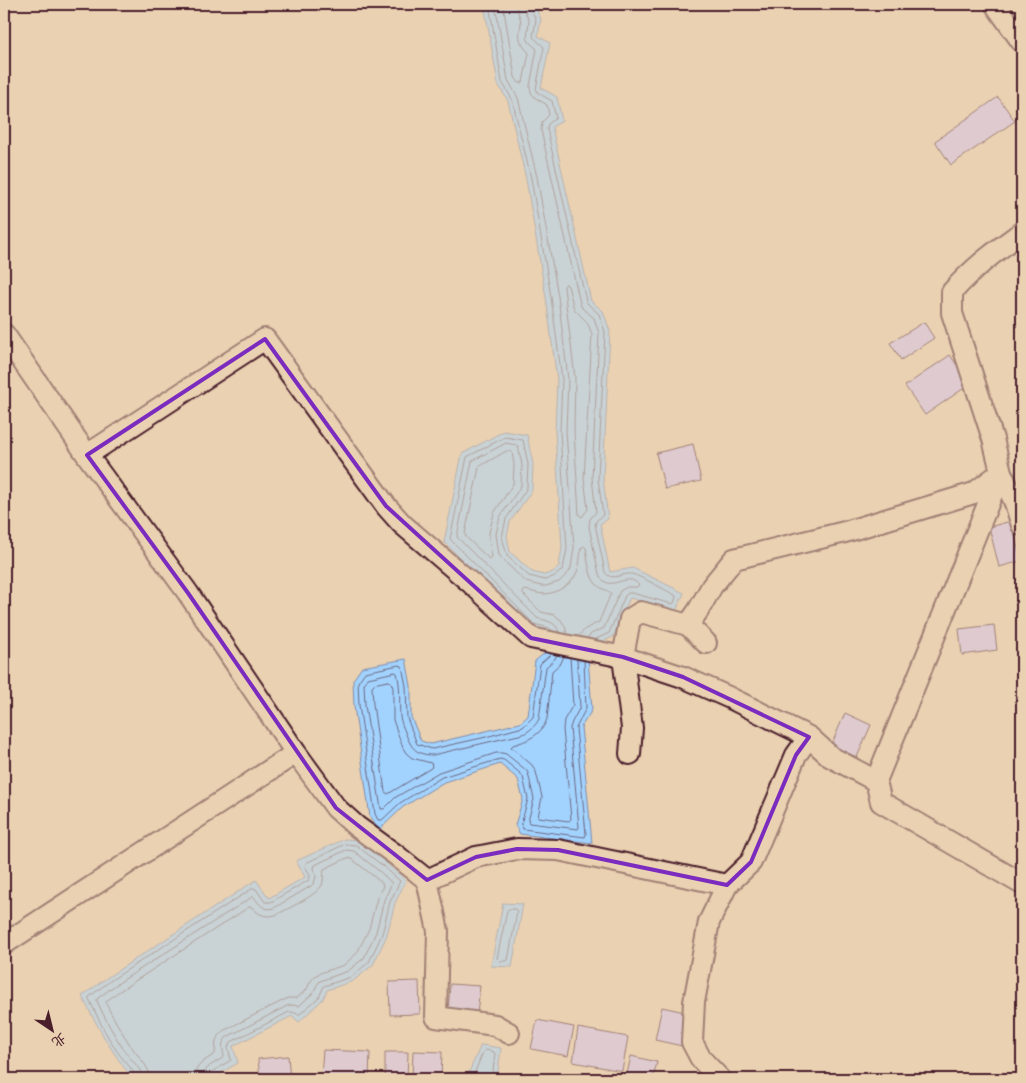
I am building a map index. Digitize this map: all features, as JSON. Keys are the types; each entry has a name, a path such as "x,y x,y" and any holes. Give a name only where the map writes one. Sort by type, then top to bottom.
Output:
{"street":[{"path":"996,4 1022,42"},
{"path":"1022,232 966,276 952,292 952,313 993,439 1001,472 1016,503 1022,525"},
{"path":"4,334 87,455 188,593 296,753 336,808 356,826 427,880 438,931 436,1017 495,1025 509,1033"},
{"path":"87,455 265,338 386,506 402,524 531,638 623,657 683,677 809,737 831,758 876,781"},
{"path":"688,625 712,586 734,559 845,532 974,493 1001,472"},
{"path":"1001,472 876,781 881,802 1022,884"},
{"path":"630,754 632,728 623,657 630,620 641,612 688,625 706,643"},
{"path":"720,1079 701,1059 692,1042 694,1002 709,922 726,885 751,862 796,755 809,737"},
{"path":"4,944 296,753"},
{"path":"427,880 476,857 517,849 558,850 726,885"}],"highlighted area":[{"path":"265,339 386,506 531,638 623,657 683,677 809,737 796,755 751,862 727,885 558,850 517,849 476,857 427,880 336,808 188,593 87,455"}],"water":[{"path":"484,4 534,4 541,19 538,36 550,43 541,88 557,97 562,121 552,127 591,301 603,311 610,331 603,478 608,519 600,524 610,572 633,568 684,593 676,611 630,598 613,637 596,644 588,658 592,710 581,727 592,843 520,834 515,825 523,799 518,779 500,764 444,782 403,807 379,830 370,817 354,706 353,680 362,667 406,659 411,686 411,717 421,741 431,744 520,723 528,716 535,661 546,652 548,633 531,629 444,542 462,454 504,431 527,435 533,464 532,490 510,522 507,536 510,552 532,572 544,575 553,572 559,566 562,548 555,431 557,380 546,298 526,179 508,101 498,84"},
{"path":"345,839 359,840 406,880 395,903 387,935 373,965 353,981 327,990 323,999 299,1022 292,1016 233,1046 238,1063 212,1078 133,1079 105,1039 82,996 256,880 269,898 305,877 296,861"},
{"path":"503,903 523,904 512,967 491,966"},
{"path":"481,1045 501,1048 497,1079 466,1079"}],"building":[{"path":"998,97 1015,121 951,165 935,141"},
{"path":"924,322 934,338 901,360 890,343"},
{"path":"950,355 970,384 925,415 905,386"},
{"path":"693,444 701,481 665,489 656,453"},
{"path":"1011,521 1021,561 999,567 989,527"},
{"path":"994,625 997,650 962,655 959,629"},
{"path":"845,713 871,725 857,757 831,746"},
{"path":"419,981 420,1014 390,1015 389,982"},
{"path":"450,984 480,986 477,1015 448,1012"},
{"path":"662,1007 689,1013 682,1046 655,1040"},
{"path":"537,1020 574,1027 568,1056 531,1049"},
{"path":"578,1028 628,1037 622,1071 573,1062"},
{"path":"323,1050 370,1052 369,1079 321,1076"},
{"path":"413,1051 442,1052 441,1079 412,1079"},
{"path":"385,1052 408,1052 407,1079 385,1079"},
{"path":"288,1056 290,1079 260,1079 258,1059"},
{"path":"631,1056 657,1062 653,1079 626,1079"}]}
